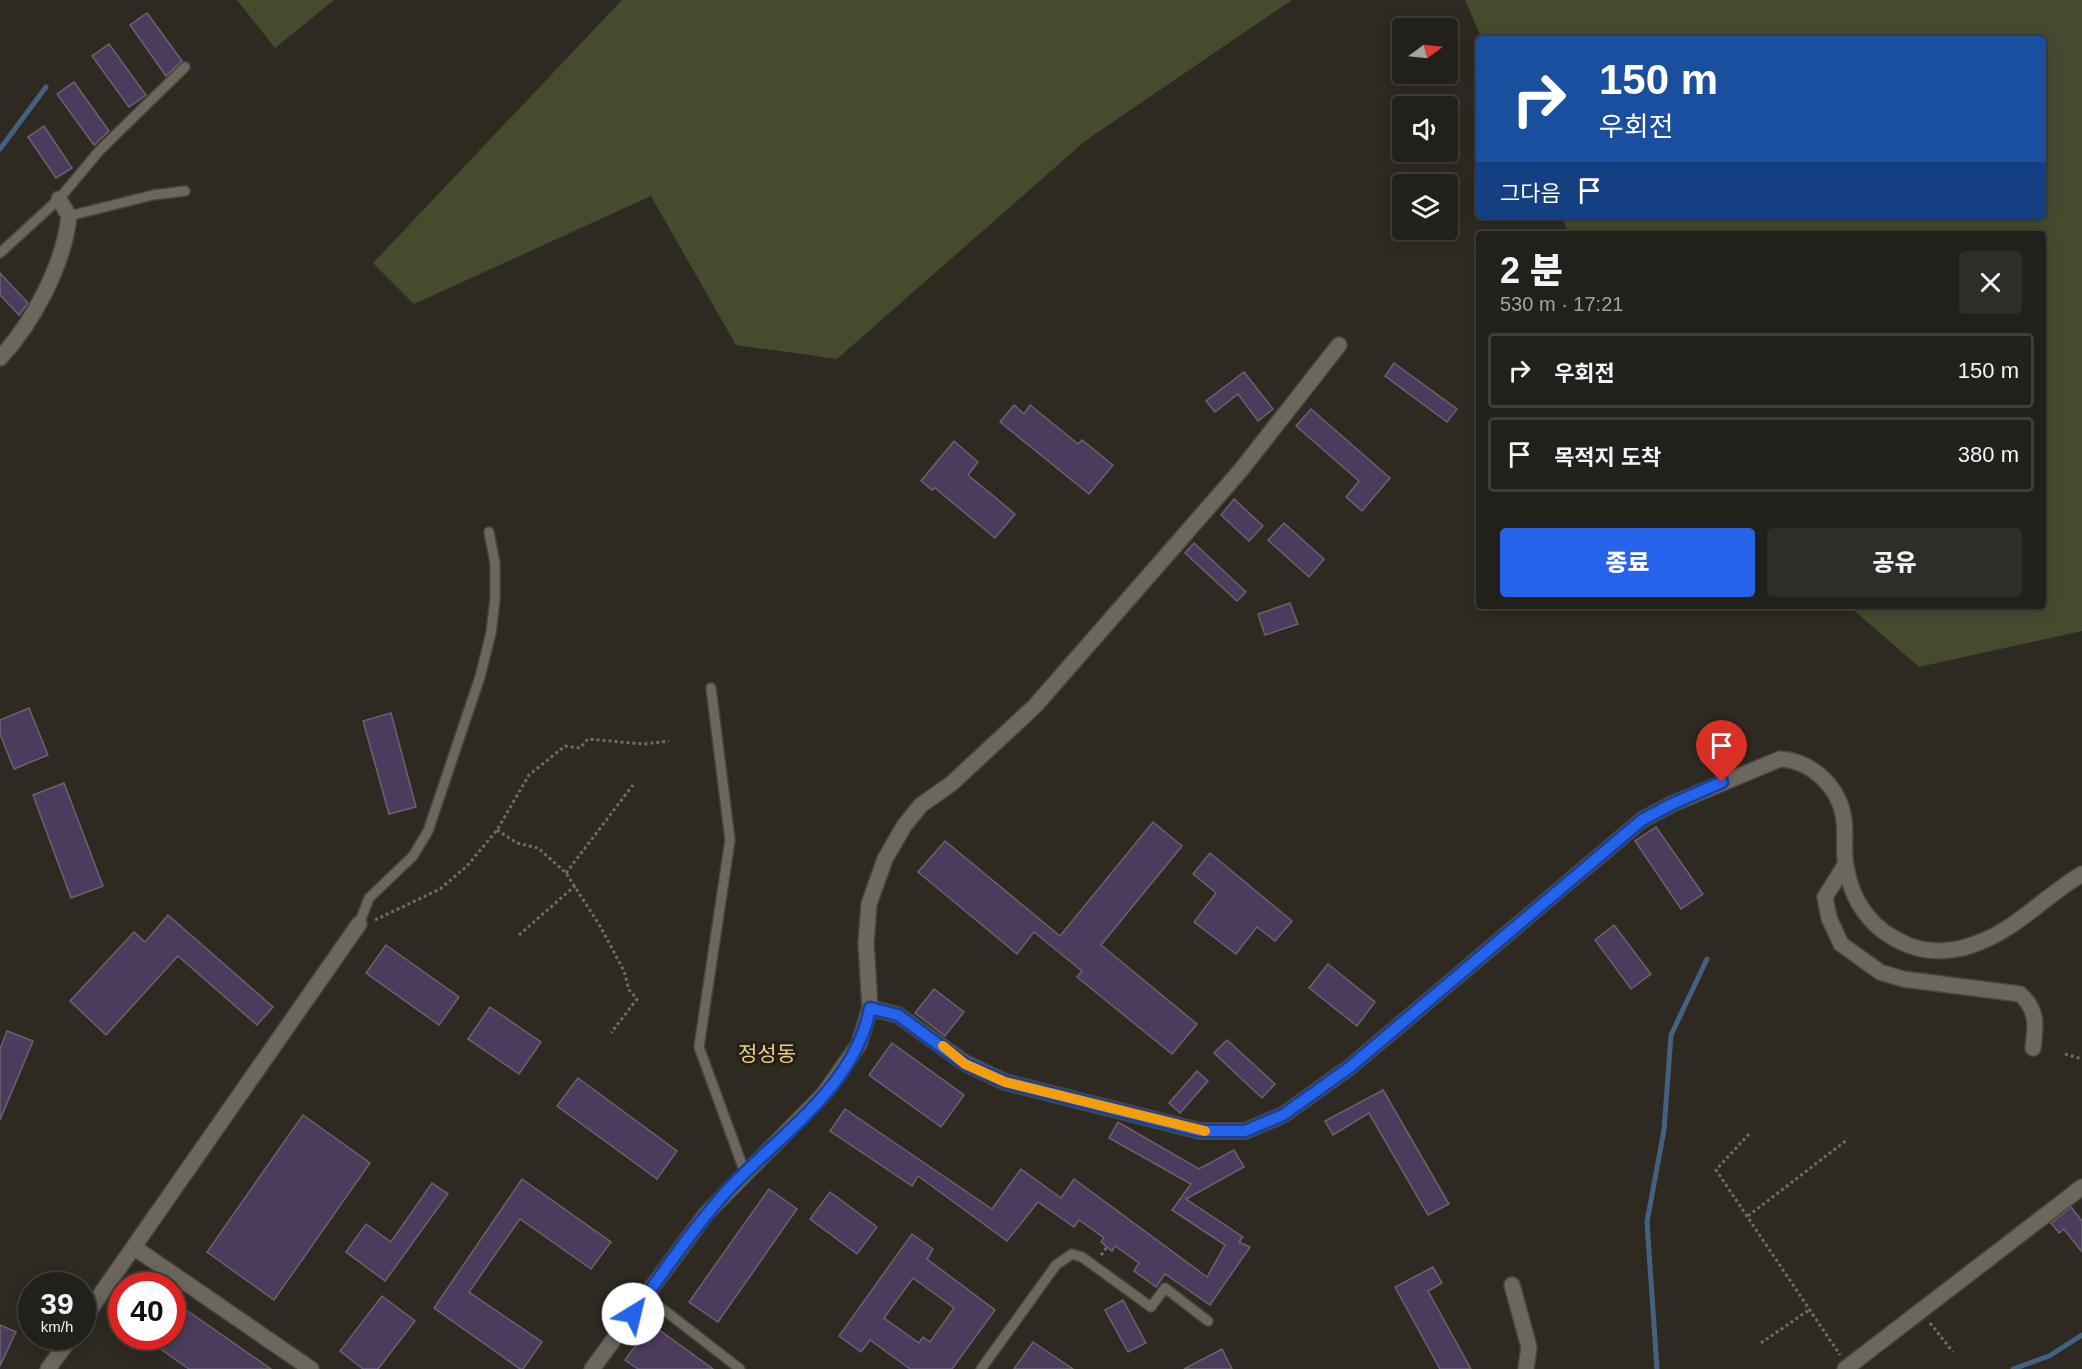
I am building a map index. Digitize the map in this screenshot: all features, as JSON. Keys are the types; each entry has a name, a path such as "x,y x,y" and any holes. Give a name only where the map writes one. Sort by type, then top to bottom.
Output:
{"street":[{"path":"0,358 20,335 33,315 51,275 69,216 59,199"},
{"path":"592,1369 706,1215 745,1173 772,1149 830,1086 860,1044 870,1008 866,943 869,904 885,859 904,826 921,805 951,784 1035,706 1241,470 1340,345"},
{"path":"870,1008 898,1015 965,1064 1005,1082 1200,1131 1245,1131 1283,1115 1350,1067 1642,820 1672,804 1780,759 1795,760 1817,773 1834,792 1844,820 1845,865 1856,897 1873,924 1894,940 1929,950 1962,948 2005,931 2064,885 2082,874"},
{"path":"1845,865 1825,897 1829,918 1841,944 1880,972 2020,994 2030,1003 2036,1022 2033,1048"},
{"path":"96,1302 359,924"},
{"path":"1847,1368 2082,1187"},
{"path":"135,1248 311,1369"},
{"path":"1512,1285 1529,1347 1526,1369"},
{"path":"48,1369 62,1350"}],"lane":[{"path":"0,253 59,199 100,150 185,67"},
{"path":"69,216 153,195 185,191"},
{"path":"359,924 369,898 413,856 428,831 480,677 491,633 495,599 495,563 489,532"},
{"path":"711,688 730,840 699,1047 745,1173"},
{"path":"981,1369 1056,1265 1072,1254 1082,1257 1151,1307 1165,1288 1209,1321"},
{"path":"646,1296 740,1369"}],"path":[{"path":"359,924 381,918 440,889 467,866 497,830 529,775 565,746 580,748 588,740 644,744 669,741"},
{"path":"566,873 633,784"},
{"path":"497,830 518,843 538,848 576,885 624,971 629,990 637,999 611,1032"},
{"path":"519,934 576,885"},
{"path":"2065,1054 2082,1059"},
{"path":"1749,1134 1716,1170 1847,1368"},
{"path":"1748,1216 1848,1139"},
{"path":"1761,1343 1810,1309"},
{"path":"1922,1311 1953,1352"}],"green space":[{"path":"237,0 334,0 275,48"},
{"path":"622,0 1292,0 1085,141 837,359 736,345 651,196 414,304 373,263"},
{"path":"1465,0 2082,0 2082,631 1919,667 1852,609 2046,609 2046,231 1568,231 1562,219 2046,219 2046,36 1481,36"}],"building":[{"path":"147,13 182,61 166,76 130,25"},
{"path":"109,44 146,95 129,107 92,56"},
{"path":"74,82 109,131 94,145 57,94"},
{"path":"44,126 72,168 56,178 28,137"},
{"path":"0,273 28,303 19,315 0,295"},
{"path":"1394,363 1457,409 1447,422 1385,376"},
{"path":"1244,372 1273,409 1258,421 1238,394 1215,412 1206,401"},
{"path":"1014,405 1024,414 1030,405 1078,444 1082,440 1113,465 1089,494 1000,422"},
{"path":"1311,409 1390,478 1362,511 1346,497 1359,481 1296,426"},
{"path":"954,441 978,462 968,475 1015,514 995,538 935,488 932,490 921,481"},
{"path":"1234,499 1263,526 1249,541 1221,515"},
{"path":"1284,523 1324,559 1309,577 1268,540"},
{"path":"1194,543 1246,592 1237,601 1185,553"},
{"path":"1290,603 1298,624 1265,635 1258,614"},
{"path":"29,708 48,755 14,769 0,734 0,720"},
{"path":"391,713 416,807 389,814 363,721"},
{"path":"64,783 103,886 71,898 33,795"},
{"path":"1153,822 1182,846 1101,945 1197,1024 1172,1054 1077,977 1082,971 1034,932 1017,954 918,872 945,841 1060,936"},
{"path":"1656,827 1703,894 1681,909 1635,841"},
{"path":"1210,853 1292,921 1275,941 1257,927 1236,954 1194,922 1216,893 1193,874"},
{"path":"168,915 273,1007 257,1025 178,956 106,1035 70,1001 134,932 145,942"},
{"path":"1614,925 1651,974 1631,989 1595,940"},
{"path":"386,945 459,997 439,1025 366,973"},
{"path":"1328,964 1375,1002 1357,1026 1309,988"},
{"path":"934,989 964,1012 945,1036 915,1013"},
{"path":"490,1007 541,1042 519,1074 468,1039"},
{"path":"7,1031 33,1041 0,1120 0,1049"},
{"path":"1227,1040 1275,1084 1262,1098 1214,1053"},
{"path":"892,1043 964,1095 941,1127 869,1075"},
{"path":"1197,1071 1208,1081 1180,1113 1169,1103"},
{"path":"578,1078 677,1151 657,1179 557,1106"},
{"path":"1383,1090 1449,1204 1428,1215 1369,1113 1333,1135 1325,1121"},
{"path":"845,1109 992,1209 1021,1169 1061,1198 1074,1179 1207,1277 1225,1245 1172,1210 1191,1184 1109,1138 1118,1122 1199,1169 1234,1150 1244,1167 1186,1199 1243,1237 1239,1242 1250,1247 1210,1305 1165,1274 1156,1287 1134,1271 1139,1263 1115,1246 1112,1251 1101,1242 1104,1238 1079,1220 1074,1227 1038,1202 1007,1241 918,1176 912,1186 830,1131"},
{"path":"303,1115 370,1163 274,1300 207,1252"},
{"path":"522,1179 611,1242 591,1269 520,1219 469,1292 542,1342 523,1369 520,1369 434,1308"},
{"path":"432,1183 448,1194 385,1281 346,1252 366,1224 391,1242"},
{"path":"769,1189 797,1209 718,1322 689,1302"},
{"path":"830,1192 877,1227 857,1254 810,1219"},
{"path":"2071,1207 2082,1221 2082,1252 2064,1229 2059,1233 2051,1223"},
{"path":"912,1234 933,1249 927,1259 995,1310 952,1369 910,1369 870,1340 861,1352 839,1336","holes":["913,1278 954,1308 930,1342 923,1337 919,1343 884,1318"]},
{"path":"1433,1267 1442,1283 1428,1291 1471,1369 1440,1369 1395,1287"},
{"path":"382,1296 415,1321 378,1369 363,1369 340,1351"},
{"path":"1123,1300 1146,1343 1128,1352 1105,1310"},
{"path":"186,1310 271,1369 189,1369 162,1350 186,1350"},
{"path":"651,1324 713,1369 638,1369 625,1360"},
{"path":"0,1325 16,1332 0,1366"},
{"path":"1033,1342 1073,1369 1014,1369"},
{"path":"1222,1349 1232,1369 1184,1369"}],"waterway":[{"path":"0,149 46,87"},
{"path":"1657,1369 1647,1222 1664,1130 1671,1035 1707,959"},
{"path":"2013,1369 2049,1356 2082,1335"}],"slow traffic":[{"path":"943,1046 965,1064 1005,1082 1205,1131"}],"district":[{"name":"정성동","path":"767,1053"}],"route":[{"path":"633,1314 706,1215 824,1094 860,1044 870,1008 889,1011 908,1020 965,1064 1005,1082 1200,1131 1245,1131 1283,1115 1350,1067 1642,820 1722,782"}]}
